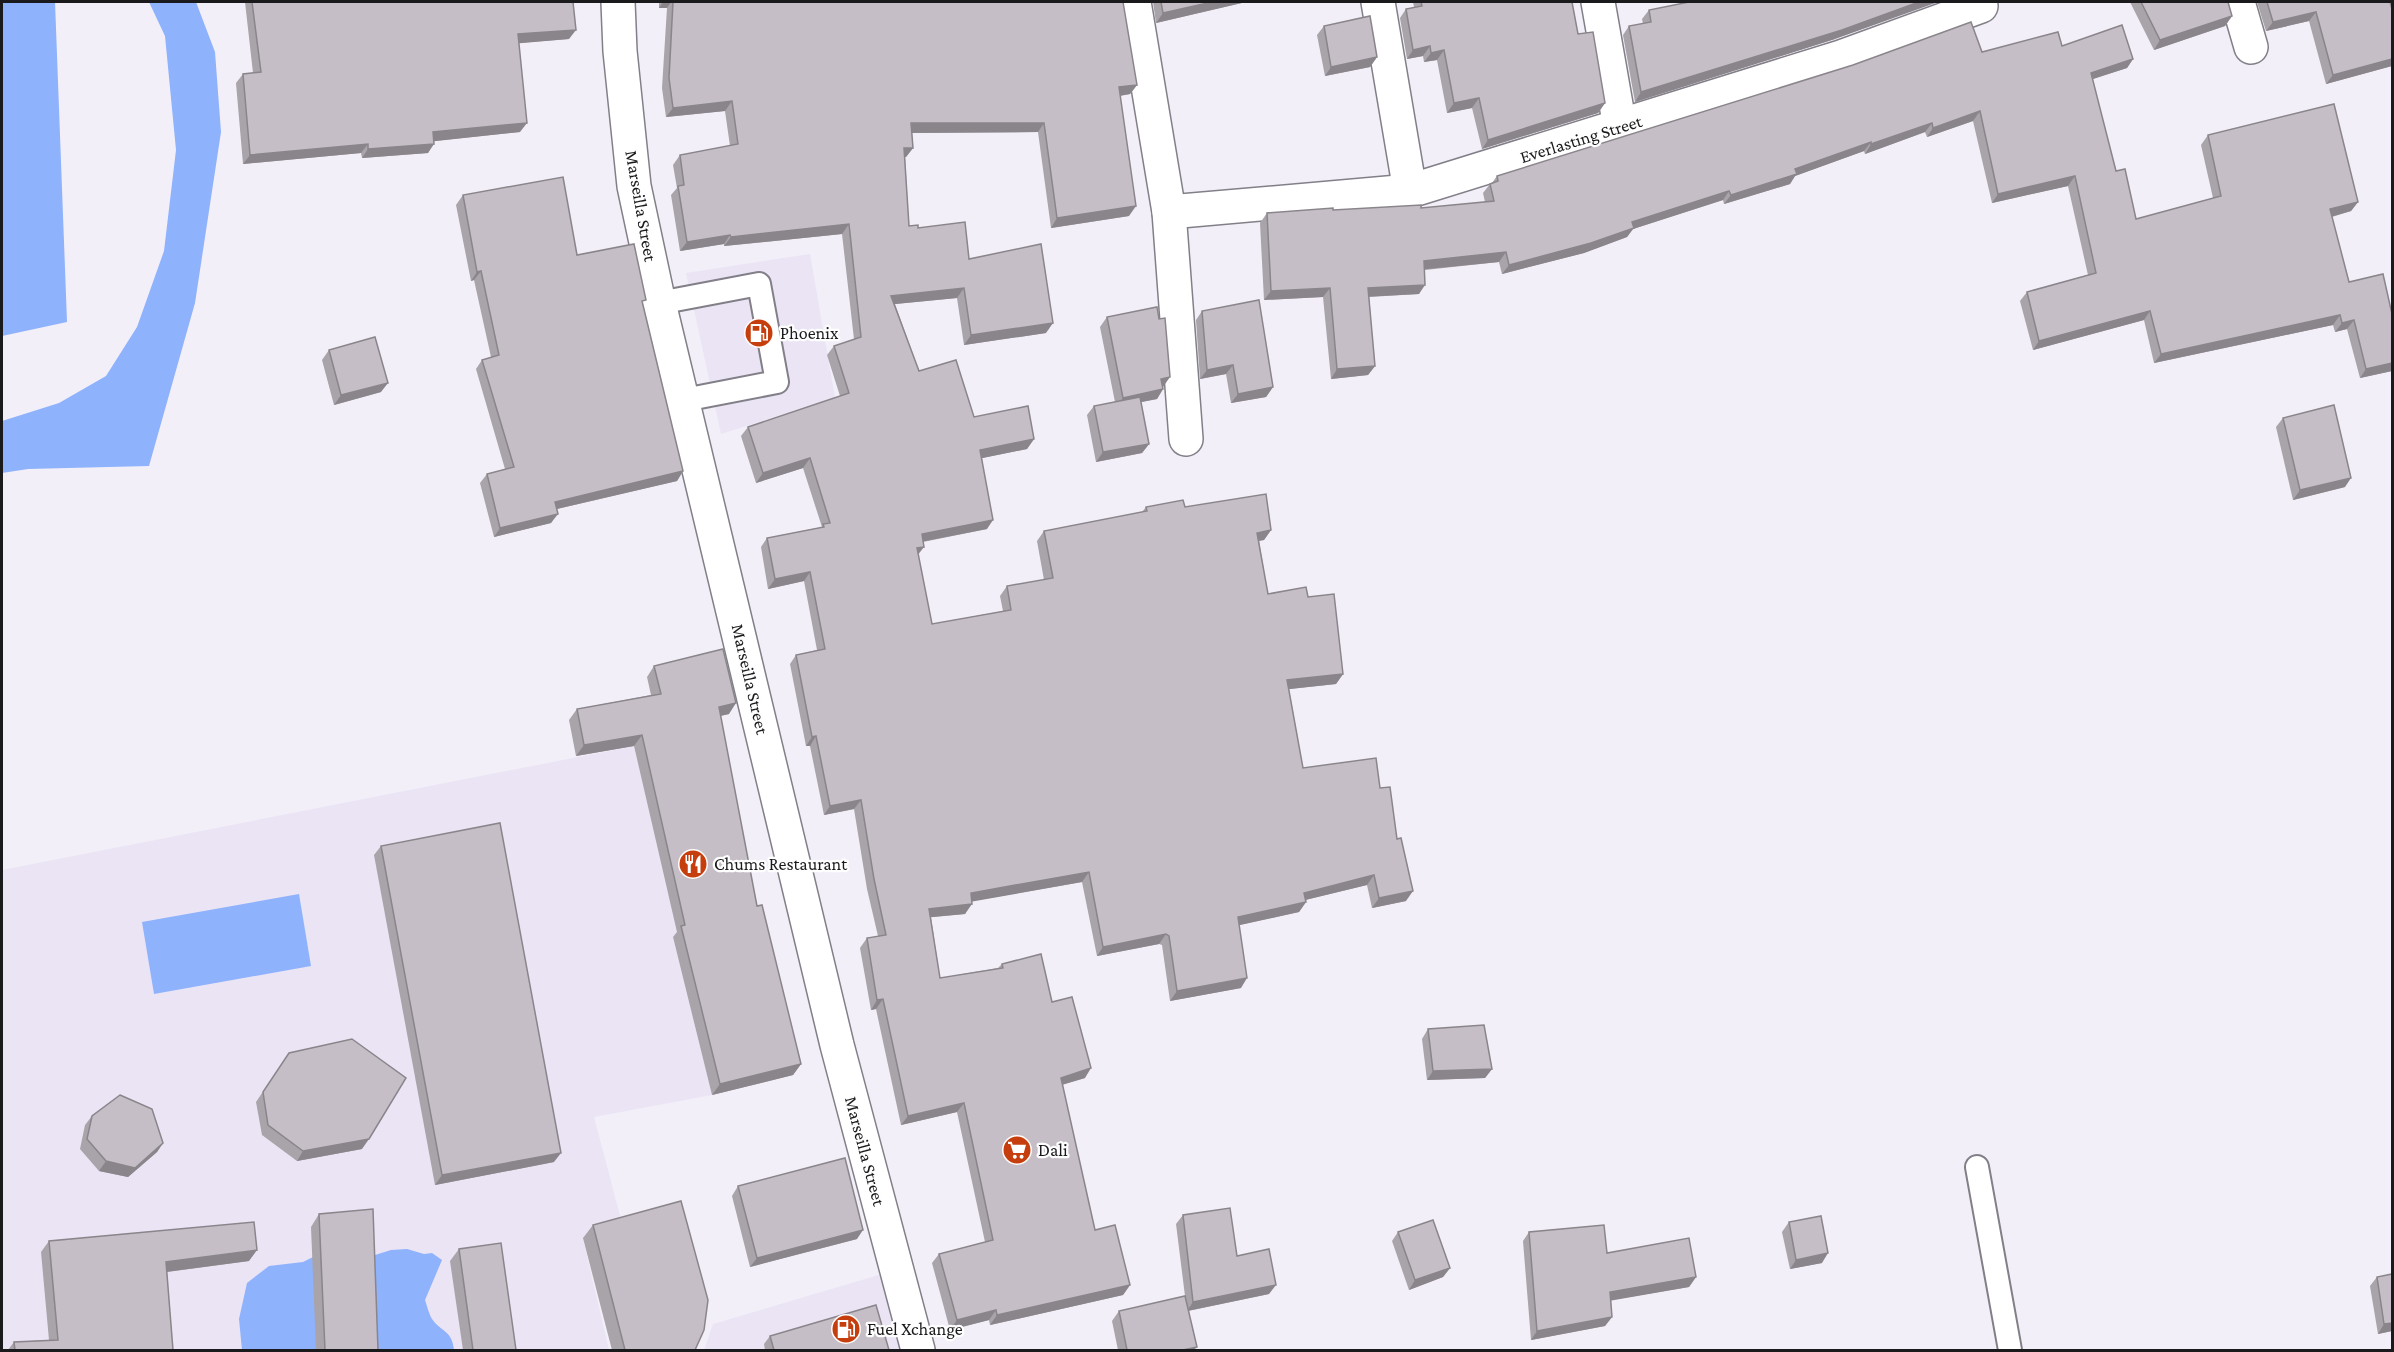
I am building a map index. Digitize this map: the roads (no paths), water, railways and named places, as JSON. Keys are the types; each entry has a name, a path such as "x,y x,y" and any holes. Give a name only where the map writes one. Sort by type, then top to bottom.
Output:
{"street":[{"name":"Marseilla Street","path":"618,2 620,51 634,186 659,303 829,1012 918,1350"},
{"path":"1134,2 1168,212 1186,439"},
{"path":"1378,2 1410,191"},
{"path":"1598,2 1620,127"},
{"path":"2238,2 2251,47"},
{"name":"Everlasting Street","path":"1168,212 1410,191 1841,57 1980,4"}],"lane":[{"path":"659,303 759,284 777,382 684,400"},
{"path":"1977,1167 2010,1350"}],"water":[{"path":"2,2 55,2 67,322 2,336"},
{"path":"149,2 196,2 215,52 221,132 195,303 149,466 28,469 2,473 2,421 59,403 106,376 137,327 164,251 176,150 165,36"},
{"path":"299,894 311,966 154,994 142,922"},
{"path":"407,1249 424,1254 432,1253 442,1260 425,1300 432,1319 449,1335 454,1350 374,1350 375,1255 391,1250"},
{"path":"319,1254 350,1350 242,1350 239,1319 247,1283 269,1266 303,1262"}],"place":[{"name":"Phoenix","path":"759,333"},
{"name":"Chums Restaurant","path":"693,864"},
{"name":"Dali","path":"1017,1150"},
{"name":"Fuel Xchange","path":"846,1329"}]}
